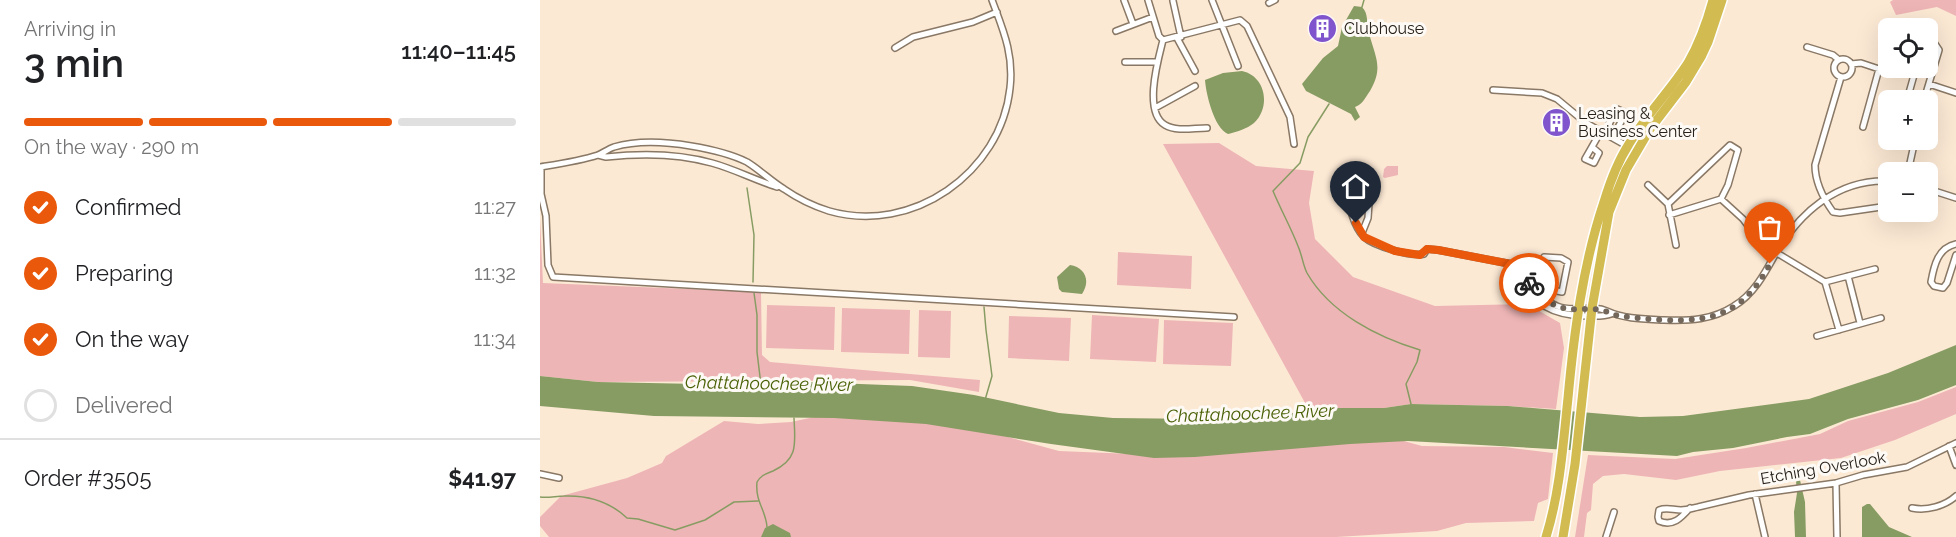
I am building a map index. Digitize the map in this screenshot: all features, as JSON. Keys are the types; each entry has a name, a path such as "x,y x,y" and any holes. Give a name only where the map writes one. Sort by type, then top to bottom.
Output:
{"highway":[{"path":"1546,537 1553,513 1562,457 1579,312 1588,261 1603,203 1627,146 1688,63 1703,32 1713,0"},
{"path":"1563,537 1575,464 1591,312 1609,212 1626,170 1650,129 1686,82 1701,57 1722,0"},
{"path":"1609,212 1607,202 1625,159 1627,146"}],"street":[{"path":"597,154 606,156 672,155 713,163 784,190 829,211 871,216 890,214 915,206 944,193 966,176 993,144 1007,109 1011,86 1011,63 1007,36 992,0"},
{"path":"1124,0 1133,24"},
{"path":"1148,0 1159,36 1163,40"},
{"path":"1212,0 1238,66"},
{"path":"1269,3 1275,0"},
{"path":"1173,1 1179,37 1195,71"},
{"path":"895,48 914,37 973,22 997,12"},
{"path":"1116,31 1153,17"},
{"path":"1163,40 1240,20 1247,26 1290,117 1294,144"},
{"path":"1163,40 1152,91 1159,120 1165,125 1179,129 1207,128"},
{"path":"1807,47 1833,55 1839,60 1847,60 1851,64 1851,72 1847,76 1841,77 1836,74 1834,68 1839,60"},
{"path":"1125,62 1157,62"},
{"path":"1851,64 1861,63 1879,69 1863,127"},
{"path":"1841,77 1815,165 1815,177 1833,212 1878,207"},
{"path":"1927,90 1931,78"},
{"path":"1929,84 1956,93"},
{"path":"1155,108 1195,86"},
{"path":"1493,90 1542,93 1557,99 1586,123 1606,132 1627,146"},
{"path":"1592,147 1599,153 1594,163 1585,159 1592,147 1606,132"},
{"path":"784,190 747,162 699,148 652,142 614,147 597,154 540,167 541,194 546,216 548,265 553,278 1234,317"},
{"path":"1668,214 1721,199 1728,185 1738,150 1730,145 1668,204 1668,214 1676,245"},
{"path":"1362,233 1368,218 1370,188 1362,187 1348,191 1348,200 1356,223 1364,237 1395,251 1420,255 1427,249 1438,250 1511,264 1519,268 1529,284 1557,310 1688,321 1701,320 1722,313 1747,297 1802,216 1836,192 1860,184 1878,182"},
{"path":"1648,185 1668,204"},
{"path":"1938,192 1956,198"},
{"path":"1721,199 1743,219 1757,240 1826,282 1839,330"},
{"path":"1956,244 1943,249 1940,253 1931,282 1934,286 1943,288 1947,283 1956,255"},
{"path":"1557,310 1562,292 1568,262 1561,258 1544,257 1539,274 1540,284 1543,288 1562,292"},
{"path":"1826,282 1875,269"},
{"path":"1848,276 1860,323"},
{"path":"1816,336 1881,318"},
{"name":"Etching Overlook","path":"1690,508 1680,520 1670,524 1659,521 1659,510 1662,508 1690,508 1755,494 1836,483 1863,475 1907,467 1956,443"},
{"path":"1949,446 1956,465"},
{"path":"540,474 559,478"},
{"path":"1836,483 1837,537"},
{"path":"1755,494 1765,537"},
{"path":"1912,508 1928,509 1956,496"},
{"path":"1606,537 1614,512"}],"shaded area":[{"path":"1893,0 1956,0 1956,16 1937,7 1896,15 1890,2"},
{"path":"1219,143 1256,166 1314,171 1309,203 1315,239 1353,277 1435,306 1527,304 1560,323 1564,348 1556,409 1411,404 1384,408 1332,408 1310,412 1163,144"},
{"path":"1387,166 1398,166 1398,175 1383,177"},
{"path":"540,218 543,283 761,292 762,355 770,362 980,380 979,392 910,380 598,382 540,376"},
{"path":"1118,252 1192,256 1191,289 1117,285"},
{"path":"767,305 835,307 834,350 766,348"},
{"path":"842,308 910,310 909,354 841,352"},
{"path":"919,310 951,311 950,358 918,357"},
{"path":"1092,315 1159,319 1156,362 1090,359"},
{"path":"1009,316 1071,318 1069,361 1008,358"},
{"path":"1164,320 1233,323 1231,366 1163,364"},
{"path":"1956,387 1956,414 1895,440 1841,458 1720,471 1676,480 1624,474 1603,476 1593,484 1591,510 1587,513 1584,537 1575,537 1588,455 1675,459 1746,448 1820,434 1848,421 1918,402"},
{"path":"859,412 990,432 1059,451 1133,454 1382,435 1422,446 1504,447 1553,453 1548,499 1538,503 1534,521 1466,523 1437,531 1336,537 549,537 540,526 540,517 561,496 627,478 662,463 666,456 724,421 758,424 791,422"}],"water":[{"path":"1354,6 1362,7 1366,13 1377,62 1377,75 1374,83 1362,102 1355,107 1360,117 1355,121 1351,114 1306,91 1302,84 1323,58 1338,46 1342,27"},
{"path":"1242,71 1250,74 1261,85 1263,109 1254,123 1228,134 1223,131 1215,118 1205,80 1223,73"},
{"path":"1070,265 1075,266 1085,275 1086,284 1082,294 1062,292 1059,289 1057,277"},
{"name":"Chattahoochee River","path":"1956,345 1956,385 1918,400 1848,419 1810,434 1677,456 1408,441 1154,458 926,424 834,418 654,416 540,406 540,376 598,382 699,384 808,382 912,386 974,395 1059,413 1113,418 1203,419 1310,412 1332,408 1384,408 1411,404 1508,406 1640,417 1683,416 1809,399 1888,373"},
{"path":"1800,480 1805,502 1806,537 1795,537 1796,481"},
{"path":"1870,504 1889,527 1912,537 1862,537 1862,507"},
{"path":"773,524 790,533 791,537 761,537 765,528"}],"waterway":[{"path":"1362,7 1364,0"},
{"path":"1329,104 1308,137 1300,163 1273,191 1295,239 1307,273 1328,300 1356,322 1387,338 1420,350 1406,384 1411,404"},
{"path":"747,188 754,235 753,282"},
{"name":"Chattahoochee River","path":"754,293 761,385"},
{"path":"984,307 992,376 985,400"},
{"path":"767,527 758,495 757,482 764,475 781,466 791,456 795,443 794,418"},
{"path":"540,497 590,498 606,504 627,518 675,530 705,520 734,502 758,501"}],"way so far":[{"path":"1529,283 1542,297 1558,307 1599,309 1625,317 1701,320 1722,313 1747,297 1770,264"}],"place":[{"name":"Clubhouse","path":"1323,28"},
{"name":"Leasing & Business Center","path":"1557,122"}],"route":[{"path":"1356,223 1364,237 1395,251 1420,255 1424,254 1427,249 1438,250 1511,264 1519,268 1529,283"}]}
